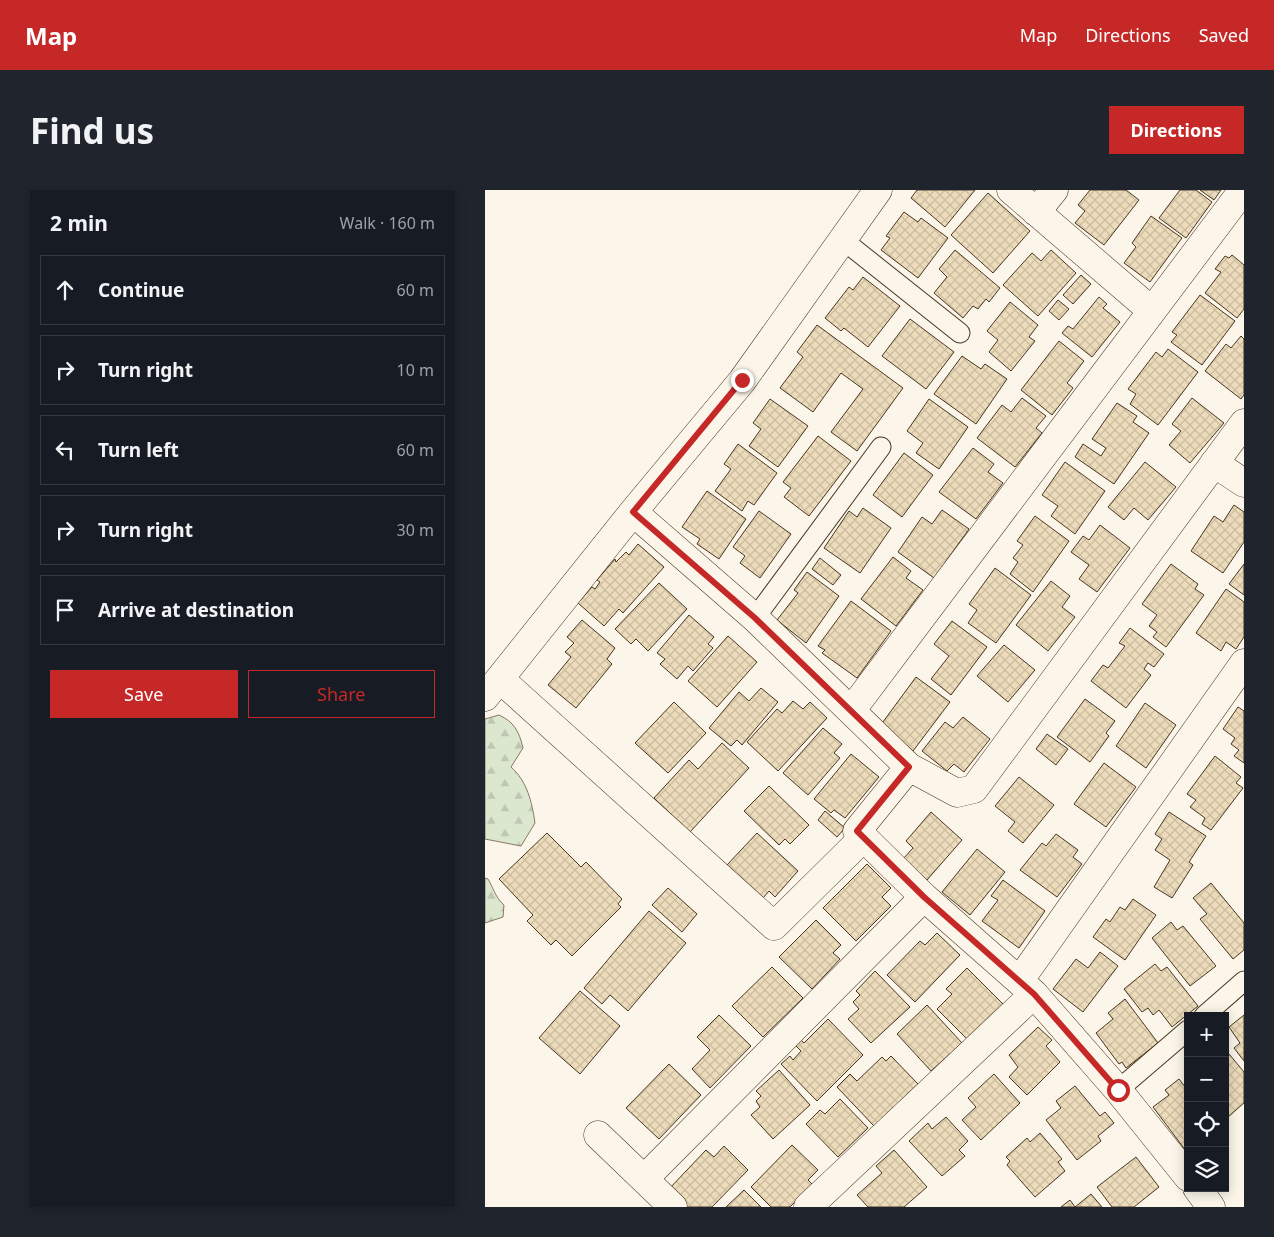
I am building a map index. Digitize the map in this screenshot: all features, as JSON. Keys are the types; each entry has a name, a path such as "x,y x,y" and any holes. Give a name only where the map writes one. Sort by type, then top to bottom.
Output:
{"street":[{"path":"863,838 774,926 492,688 742,380 878,190"},
{"path":"1011,190 1152,311"},
{"path":"1036,212 1054,190"},
{"path":"851,711 1243,190"},
{"path":"633,512 755,618 909,767 957,793 974,789 1244,423"},
{"path":"1214,462 1244,483"},
{"path":"808,1207 1027,987 1244,664"},
{"path":"909,767 857,831 924,897 1027,987 1118,1090 1184,1172"},
{"path":"644,1179 924,897"},
{"path":"598,1135 673,1207"},
{"path":"1200,1192 1211,1207"}],"lane":[{"path":"843,240 960,333"},
{"path":"755,618 881,447"},
{"path":"1209,1012 1244,982"},
{"path":"1118,1090 1184,1033"}],"green space":[{"path":"499,715 509,721 515,728 523,748 511,767 517,773 528,792 535,823 521,846 485,839 485,719"},
{"path":"485,878 488,879 504,905 503,917 485,923"}],"building":[{"path":"917,190 975,190 945,227 911,198"},
{"path":"1090,190 1126,190 1139,200 1104,245 1075,223 1085,211 1078,205"},
{"path":"1180,190 1196,190 1212,202 1186,238 1159,218"},
{"path":"1200,190 1221,190 1214,200"},
{"path":"988,193 1030,231 993,273 951,235"},
{"path":"904,212 918,222 921,218 948,238 918,278 881,250 890,238 886,236"},
{"path":"1151,216 1182,238 1150,282 1124,263 1136,247 1132,243"},
{"path":"955,250 1000,288 989,302 986,299 978,309 973,306 963,318 934,293 947,277 939,269"},
{"path":"1051,250 1076,273 1038,316 1003,285 1032,253 1041,261"},
{"path":"1232,255 1244,265 1244,309 1237,318 1205,293 1221,272 1215,269 1225,256 1229,258"},
{"path":"1081,275 1091,284 1073,304 1063,295"},
{"path":"863,277 900,306 868,347 844,328 841,331 825,318 849,287 853,290"},
{"path":"1200,295 1235,321 1202,365 1171,342 1177,335 1172,332"},
{"path":"1099,297 1107,304 1103,308 1120,322 1092,357 1062,333 1068,326 1073,329"},
{"path":"1058,300 1069,309 1059,320 1049,311"},
{"path":"1010,302 1038,325 1029,337 1035,341 1011,371 989,352 998,340 987,331"},
{"path":"910,319 954,352 926,389 882,356"},
{"path":"817,325 903,388 857,451 831,432 863,389 841,373 813,412 780,388 803,357 797,352"},
{"path":"1241,336 1244,339 1244,395 1241,399 1205,371 1226,344 1231,348"},
{"path":"1059,341 1084,361 1067,383 1073,388 1052,415 1021,390"},
{"path":"1168,349 1198,372 1158,425 1130,404 1136,394 1128,389 1156,352 1162,357"},
{"path":"962,356 981,369 985,364 1007,379 976,424 934,394"},
{"path":"1022,398 1046,416 1036,428 1042,433 1015,467 977,438 1002,405 1011,412"},
{"path":"1192,398 1224,423 1190,463 1169,445 1181,431 1172,424"},
{"path":"770,399 808,426 778,467 749,446 761,429 753,423"},
{"path":"929,399 968,427 939,469 916,453 923,443 907,431"},
{"path":"1117,403 1137,416 1133,422 1149,433 1114,484 1075,457 1083,444 1101,456 1106,448 1092,439"},
{"path":"818,436 851,461 809,516 784,497 791,488 783,482"},
{"path":"738,444 777,473 754,505 748,501 742,511 715,491 731,469 724,464"},
{"path":"973,448 994,464 988,472 1003,483 976,519 939,492"},
{"path":"904,453 933,475 902,517 873,495"},
{"path":"1065,462 1105,491 1075,534 1051,516 1058,506 1042,495"},
{"path":"1145,462 1176,487 1148,520 1134,508 1124,520 1108,507"},
{"path":"707,491 746,519 719,559 697,544 700,539 682,527"},
{"path":"1234,505 1244,512 1244,542 1223,573 1191,551 1214,516 1223,522"},
{"path":"863,508 891,528 860,573 824,548 849,511 857,517"},
{"path":"942,510 969,529 934,578 898,552 922,517 932,524"},
{"path":"759,511 791,534 760,578 740,563 745,556 733,547"},
{"path":"1035,516 1069,541 1033,592 1010,574 1018,562 1013,558 1023,545 1017,541"},
{"path":"1100,525 1130,548 1097,592 1079,579 1089,565 1071,552 1083,536 1089,540"},
{"path":"638,544 664,567 623,613 619,609 604,626 578,603 592,587 595,589 600,582 597,580 615,559 616,562 626,552 629,555"},
{"path":"893,557 911,571 906,578 923,590 896,626 861,599"},
{"path":"820,558 841,575 833,585 812,569"},
{"path":"1171,564 1198,584 1195,589 1204,595 1166,647 1153,637 1157,632 1149,626 1157,615 1142,604"},
{"path":"1244,564 1244,595 1229,584"},
{"path":"995,568 1031,595 996,643 968,623 977,610 969,604"},
{"path":"807,572 839,596 806,643 777,620 798,593 794,590"},
{"path":"1051,581 1070,596 1062,607 1075,617 1048,651 1016,625"},
{"path":"659,583 687,609 648,651 636,639 631,644 615,629"},
{"path":"1226,589 1244,602 1244,637 1236,649 1226,642 1221,651 1196,633"},
{"path":"851,601 891,631 857,678 822,653 825,650 818,646"},
{"path":"689,615 714,637 708,644 713,648 693,671 688,666 677,679 660,664 665,659 657,653"},
{"path":"582,620 615,648 607,659 612,664 576,708 548,685 571,657 565,652 574,643 567,637"},
{"path":"952,621 987,647 951,695 931,679 949,656 934,644"},
{"path":"1130,628 1164,654 1154,667 1148,663 1144,669 1151,675 1126,708 1091,681 1103,665 1108,668 1125,646 1119,643"},
{"path":"728,636 757,662 717,707 688,681"},
{"path":"1004,645 1035,670 1008,702 977,676"},
{"path":"916,677 950,702 913,751 880,726"},
{"path":"761,688 778,702 742,745 737,740 731,746 709,728 739,692 749,701"},
{"path":"1085,699 1115,721 1106,733 1109,736 1090,762 1057,737"},
{"path":"793,701 803,709 810,702 827,718 778,771 747,742 777,709 782,713"},
{"path":"674,702 706,733 668,773 635,743"},
{"path":"1145,703 1176,725 1146,768 1116,746"},
{"path":"1238,707 1244,711 1244,763 1234,756 1239,750 1231,744 1235,738 1223,729"},
{"path":"963,717 990,739 964,772 954,764 947,771 922,751 945,722 953,728"},
{"path":"823,728 842,744 834,753 840,758 808,795 783,773"},
{"path":"1047,734 1068,749 1056,765 1036,749"},
{"path":"722,743 749,768 690,832 654,798 689,760 698,769"},
{"path":"851,754 879,777 845,818 834,810 831,813 814,799"},
{"path":"1215,756 1241,777 1236,783 1243,788 1211,830 1202,824 1205,818 1190,807 1196,800 1187,794"},
{"path":"1104,763 1136,787 1106,827 1074,804"},
{"path":"1019,777 1054,805 1023,843 1008,831 1015,822 995,806"},
{"path":"769,786 809,825 790,844 785,839 779,845 744,811"},
{"path":"825,811 845,828 837,837 818,820"},
{"path":"931,812 962,840 927,880 903,859 913,848 906,841"},
{"path":"1169,812 1206,836 1189,862 1193,865 1172,898 1154,887 1170,860 1155,850 1162,839 1155,834"},
{"path":"547,833 581,867 586,862 622,899 618,904 621,907 572,956 556,940 551,945 527,921 533,915 499,879"},
{"path":"757,833 798,871 775,897 769,891 763,898 727,865"},
{"path":"1056,834 1078,850 1073,857 1082,864 1057,897 1020,870 1042,843 1046,846"},
{"path":"977,849 1005,872 970,915 942,892"},
{"path":"867,864 891,888 882,897 891,906 856,941 823,908"},
{"path":"1003,880 1045,911 1019,948 982,921 998,900 991,896"},
{"path":"1211,883 1244,923 1244,950 1233,959 1200,919 1207,914 1193,898"},
{"path":"668,888 697,914 682,932 652,905"},
{"path":"1133,899 1156,915 1125,960 1093,937 1106,919 1110,922 1120,907 1125,910"},
{"path":"649,911 686,943 628,1011 610,995 602,1004 584,988"},
{"path":"816,920 841,945 833,953 840,959 812,989 779,957"},
{"path":"1171,922 1177,930 1183,926 1216,966 1190,986 1152,938"},
{"path":"937,933 960,955 915,1002 887,975 920,941 925,945"},
{"path":"1100,952 1118,966 1083,1012 1053,989 1076,959 1088,968"},
{"path":"1155,964 1161,971 1167,967 1198,1006 1191,1012 1184,1012 1184,1017 1172,1027 1159,1010 1153,1015 1148,1008 1142,1012 1124,989"},
{"path":"772,967 803,998 763,1037 732,1006"},
{"path":"967,968 1004,1005 969,1041 937,1009 952,994 946,989"},
{"path":"875,971 910,1007 871,1043 848,1019 859,1009 853,1002 860,995 856,991"},
{"path":"580,991 620,1026 580,1074 539,1038"},
{"path":"1125,999 1158,1043 1126,1068 1122,1062 1119,1064 1096,1033 1113,1019 1108,1013"},
{"path":"927,1005 962,1043 931,1071 897,1034"},
{"path":"719,1015 751,1046 710,1088 692,1069 710,1050 697,1037"},
{"path":"1244,1015 1244,1061 1234,1048 1240,1043 1229,1027"},
{"path":"828,1019 863,1055 817,1101 781,1064 790,1056 793,1060 801,1051 795,1045 801,1040 804,1043"},
{"path":"1038,1027 1052,1040 1046,1046 1060,1062 1027,1095 1009,1077 1018,1067 1009,1055"},
{"path":"1229,1054 1244,1072 1244,1103 1229,1116"},
{"path":"891,1056 918,1084 874,1126 837,1087 850,1074 857,1081 882,1057 886,1061"},
{"path":"669,1064 701,1095 659,1139 626,1108"},
{"path":"779,1070 810,1105 773,1139 751,1115 760,1107 756,1101 761,1096 756,1091"},
{"path":"994,1074 1020,1103 981,1140 962,1120 976,1107 968,1098"},
{"path":"1179,1079 1184,1086 1184,1148 1153,1107 1169,1095 1165,1090"},
{"path":"1075,1086 1100,1116 1105,1112 1114,1123 1098,1136 1101,1141 1077,1160 1046,1120 1061,1108 1056,1101"},
{"path":"840,1099 868,1128 838,1157 806,1124 820,1110 825,1114"},
{"path":"946,1117 968,1141 959,1150 965,1156 942,1176 909,1141 928,1123 932,1129"},
{"path":"1040,1133 1062,1159 1058,1162 1065,1171 1035,1197 1007,1165 1010,1161 1006,1157 1027,1138 1030,1142"},
{"path":"792,1145 818,1170 808,1180 812,1184 790,1207 771,1207 751,1187"},
{"path":"724,1146 748,1170 712,1207 685,1207 668,1190 706,1150 714,1157"},
{"path":"894,1150 927,1187 904,1207 868,1207 857,1195 882,1173 876,1166"},
{"path":"1136,1157 1159,1187 1134,1207 1112,1207 1097,1187"},
{"path":"744,1190 761,1207 726,1207"},
{"path":"1091,1194 1102,1207 1075,1207"},
{"path":"1070,1200 1075,1207 1061,1207"}],"route":[{"path":"742,380 633,512 755,618 909,767 857,831 924,897 1020,980 1118,1090"}]}
